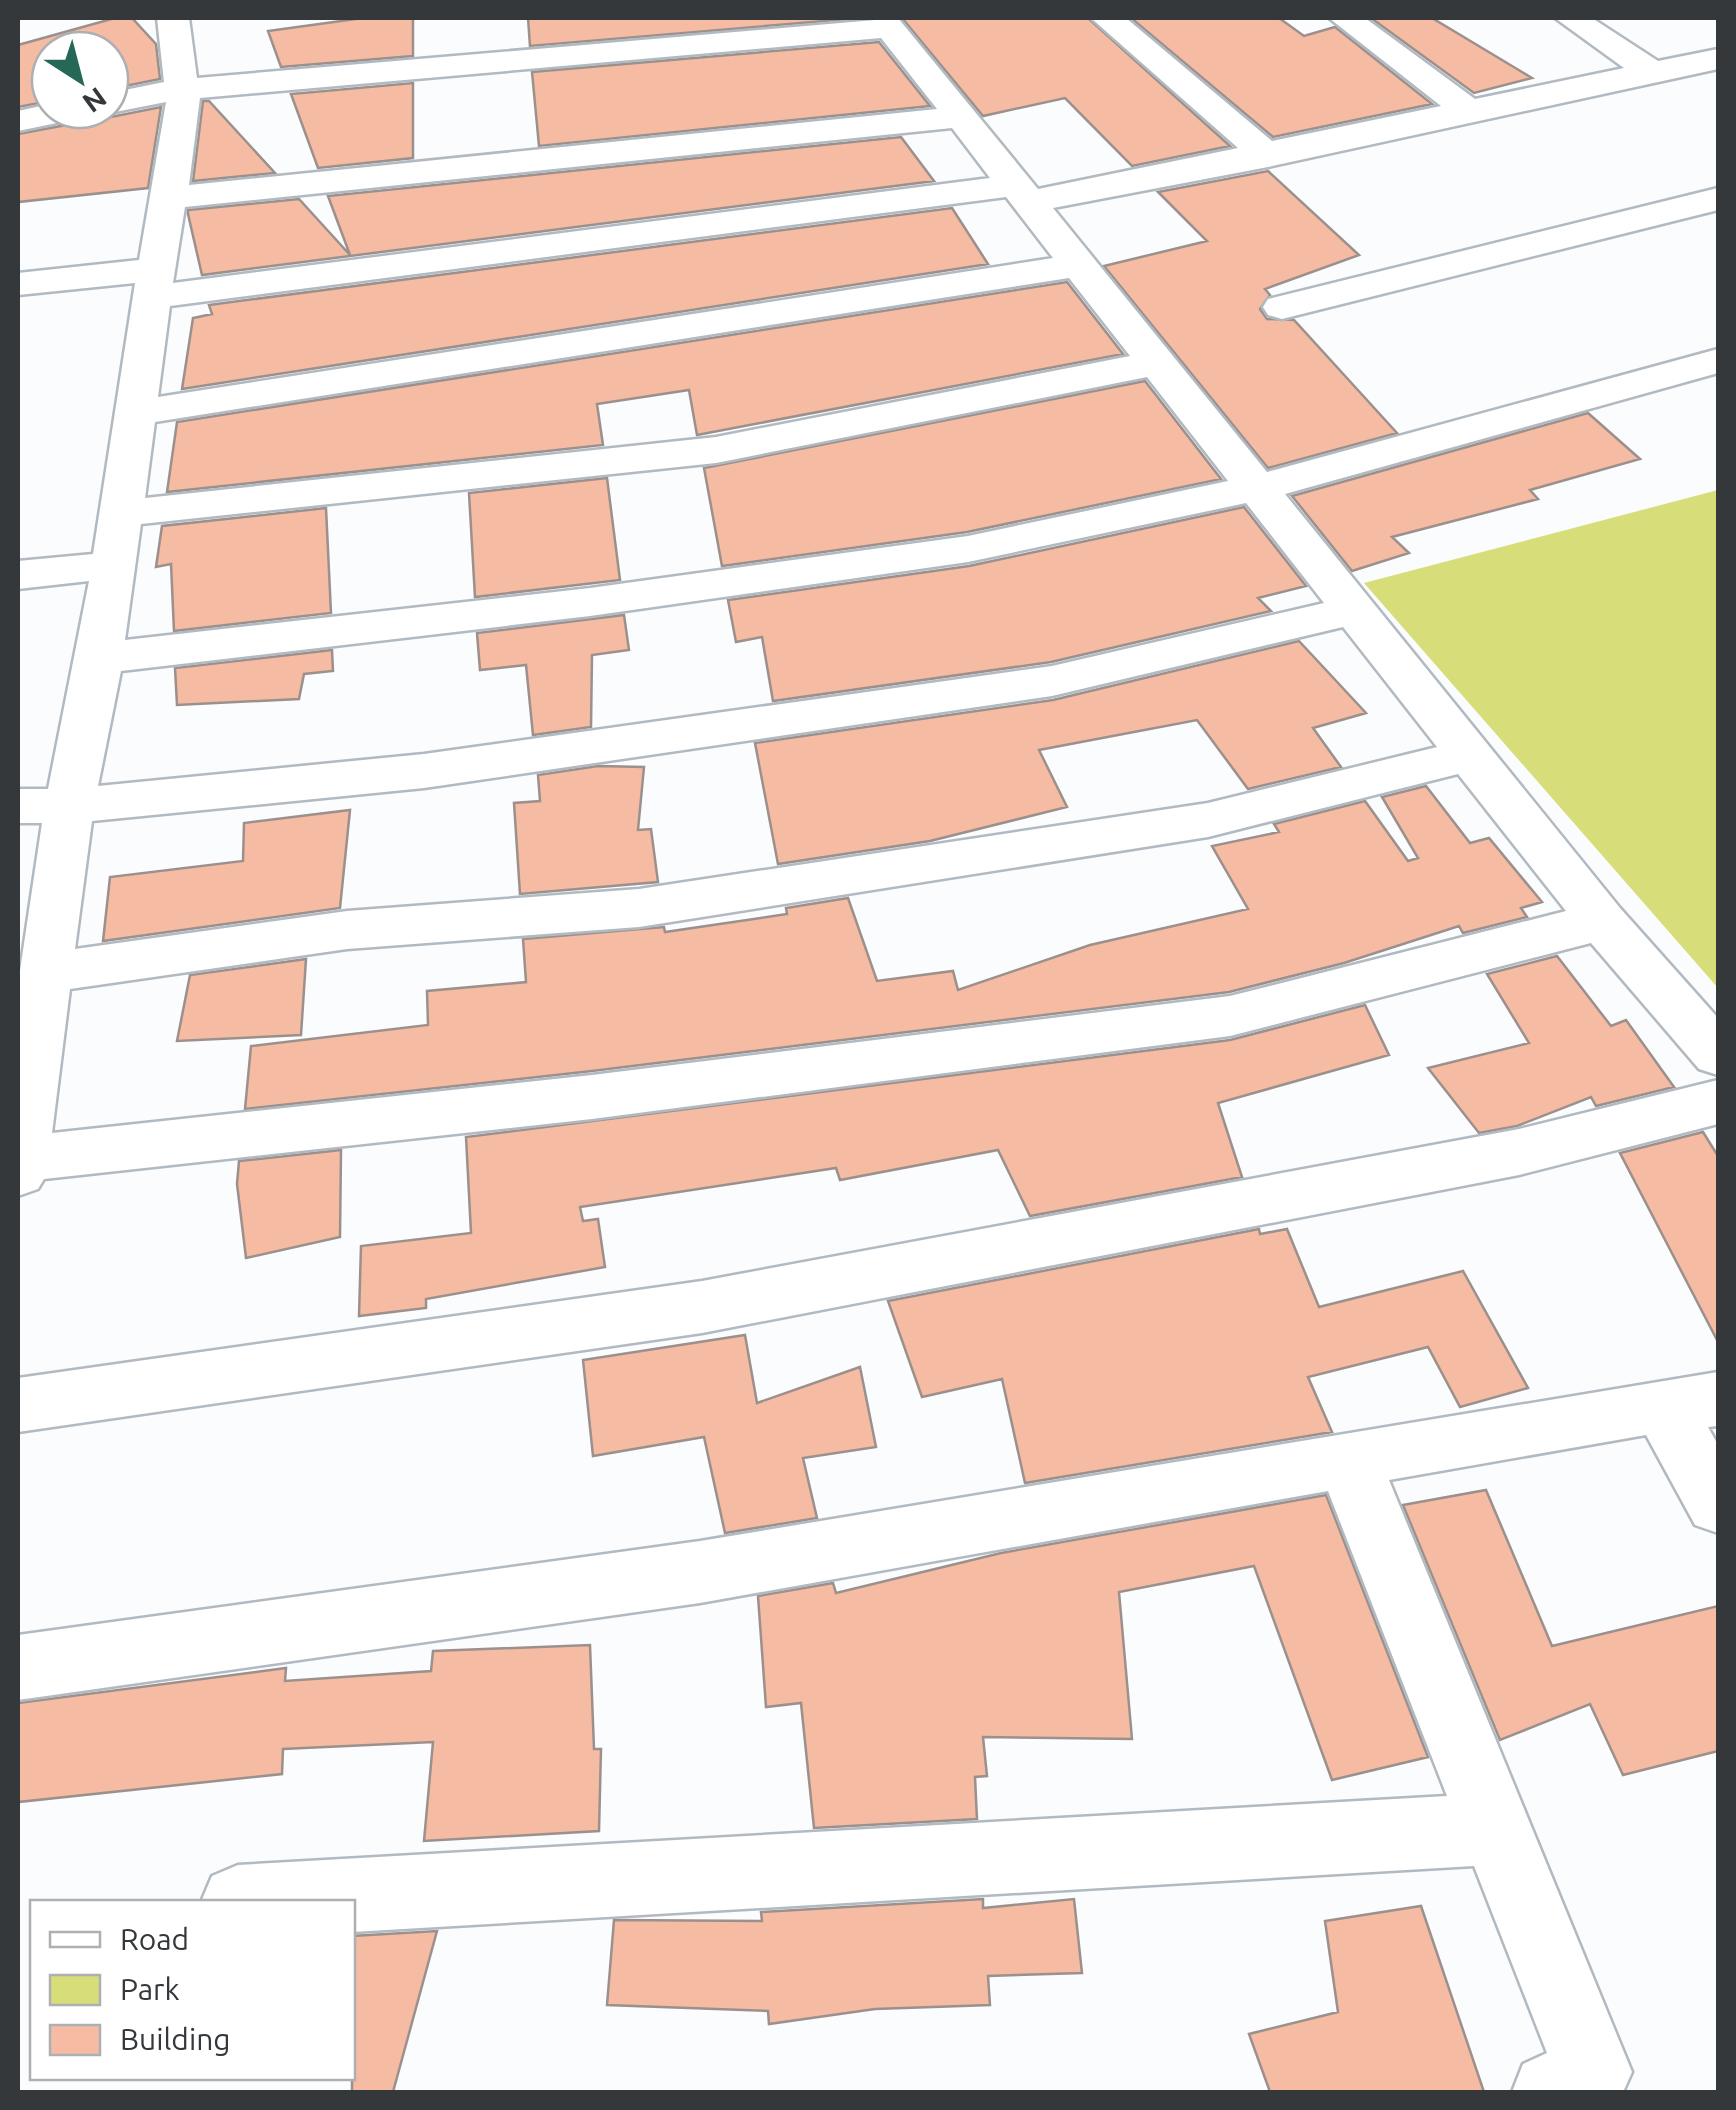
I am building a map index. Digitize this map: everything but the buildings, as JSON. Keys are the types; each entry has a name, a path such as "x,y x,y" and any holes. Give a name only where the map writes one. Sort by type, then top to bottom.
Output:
{"street":[{"path":"173,18 184,109 154,283 100,658 69,806 19,1166 1230,1016 1602,921"},
{"path":"1107,18 1268,156"},
{"path":"1344,18 1471,112"},
{"path":"1571,18 1652,72"},
{"path":"130,99 181,89 886,23 1602,921 1718,1054"},
{"path":"18,284 154,283 1022,194 1268,156 1718,59"},
{"path":"169,198 961,117"},
{"path":"1282,307 1718,199"},
{"path":"135,413 1079,265"},
{"path":"100,658 590,602 968,549 1257,488 1718,361"},
{"path":"121,513 716,450 1157,362"},
{"path":"18,575 114,565"},
{"path":"18,806 69,806 424,771 1013,687 1354,610"},
{"path":"46,973 346,930 640,908 1208,820 1470,755"},
{"path":"18,1405 702,1307 1520,1152 1718,1102"},
{"path":"18,1668 700,1572 1690,1402 1718,1504"},
{"path":"1348,1460 1593,2072 1551,2092"},
{"path":"272,1900 1494,1829"}],"green space":[{"path":"1718,490 1718,988 1364,583"}]}
